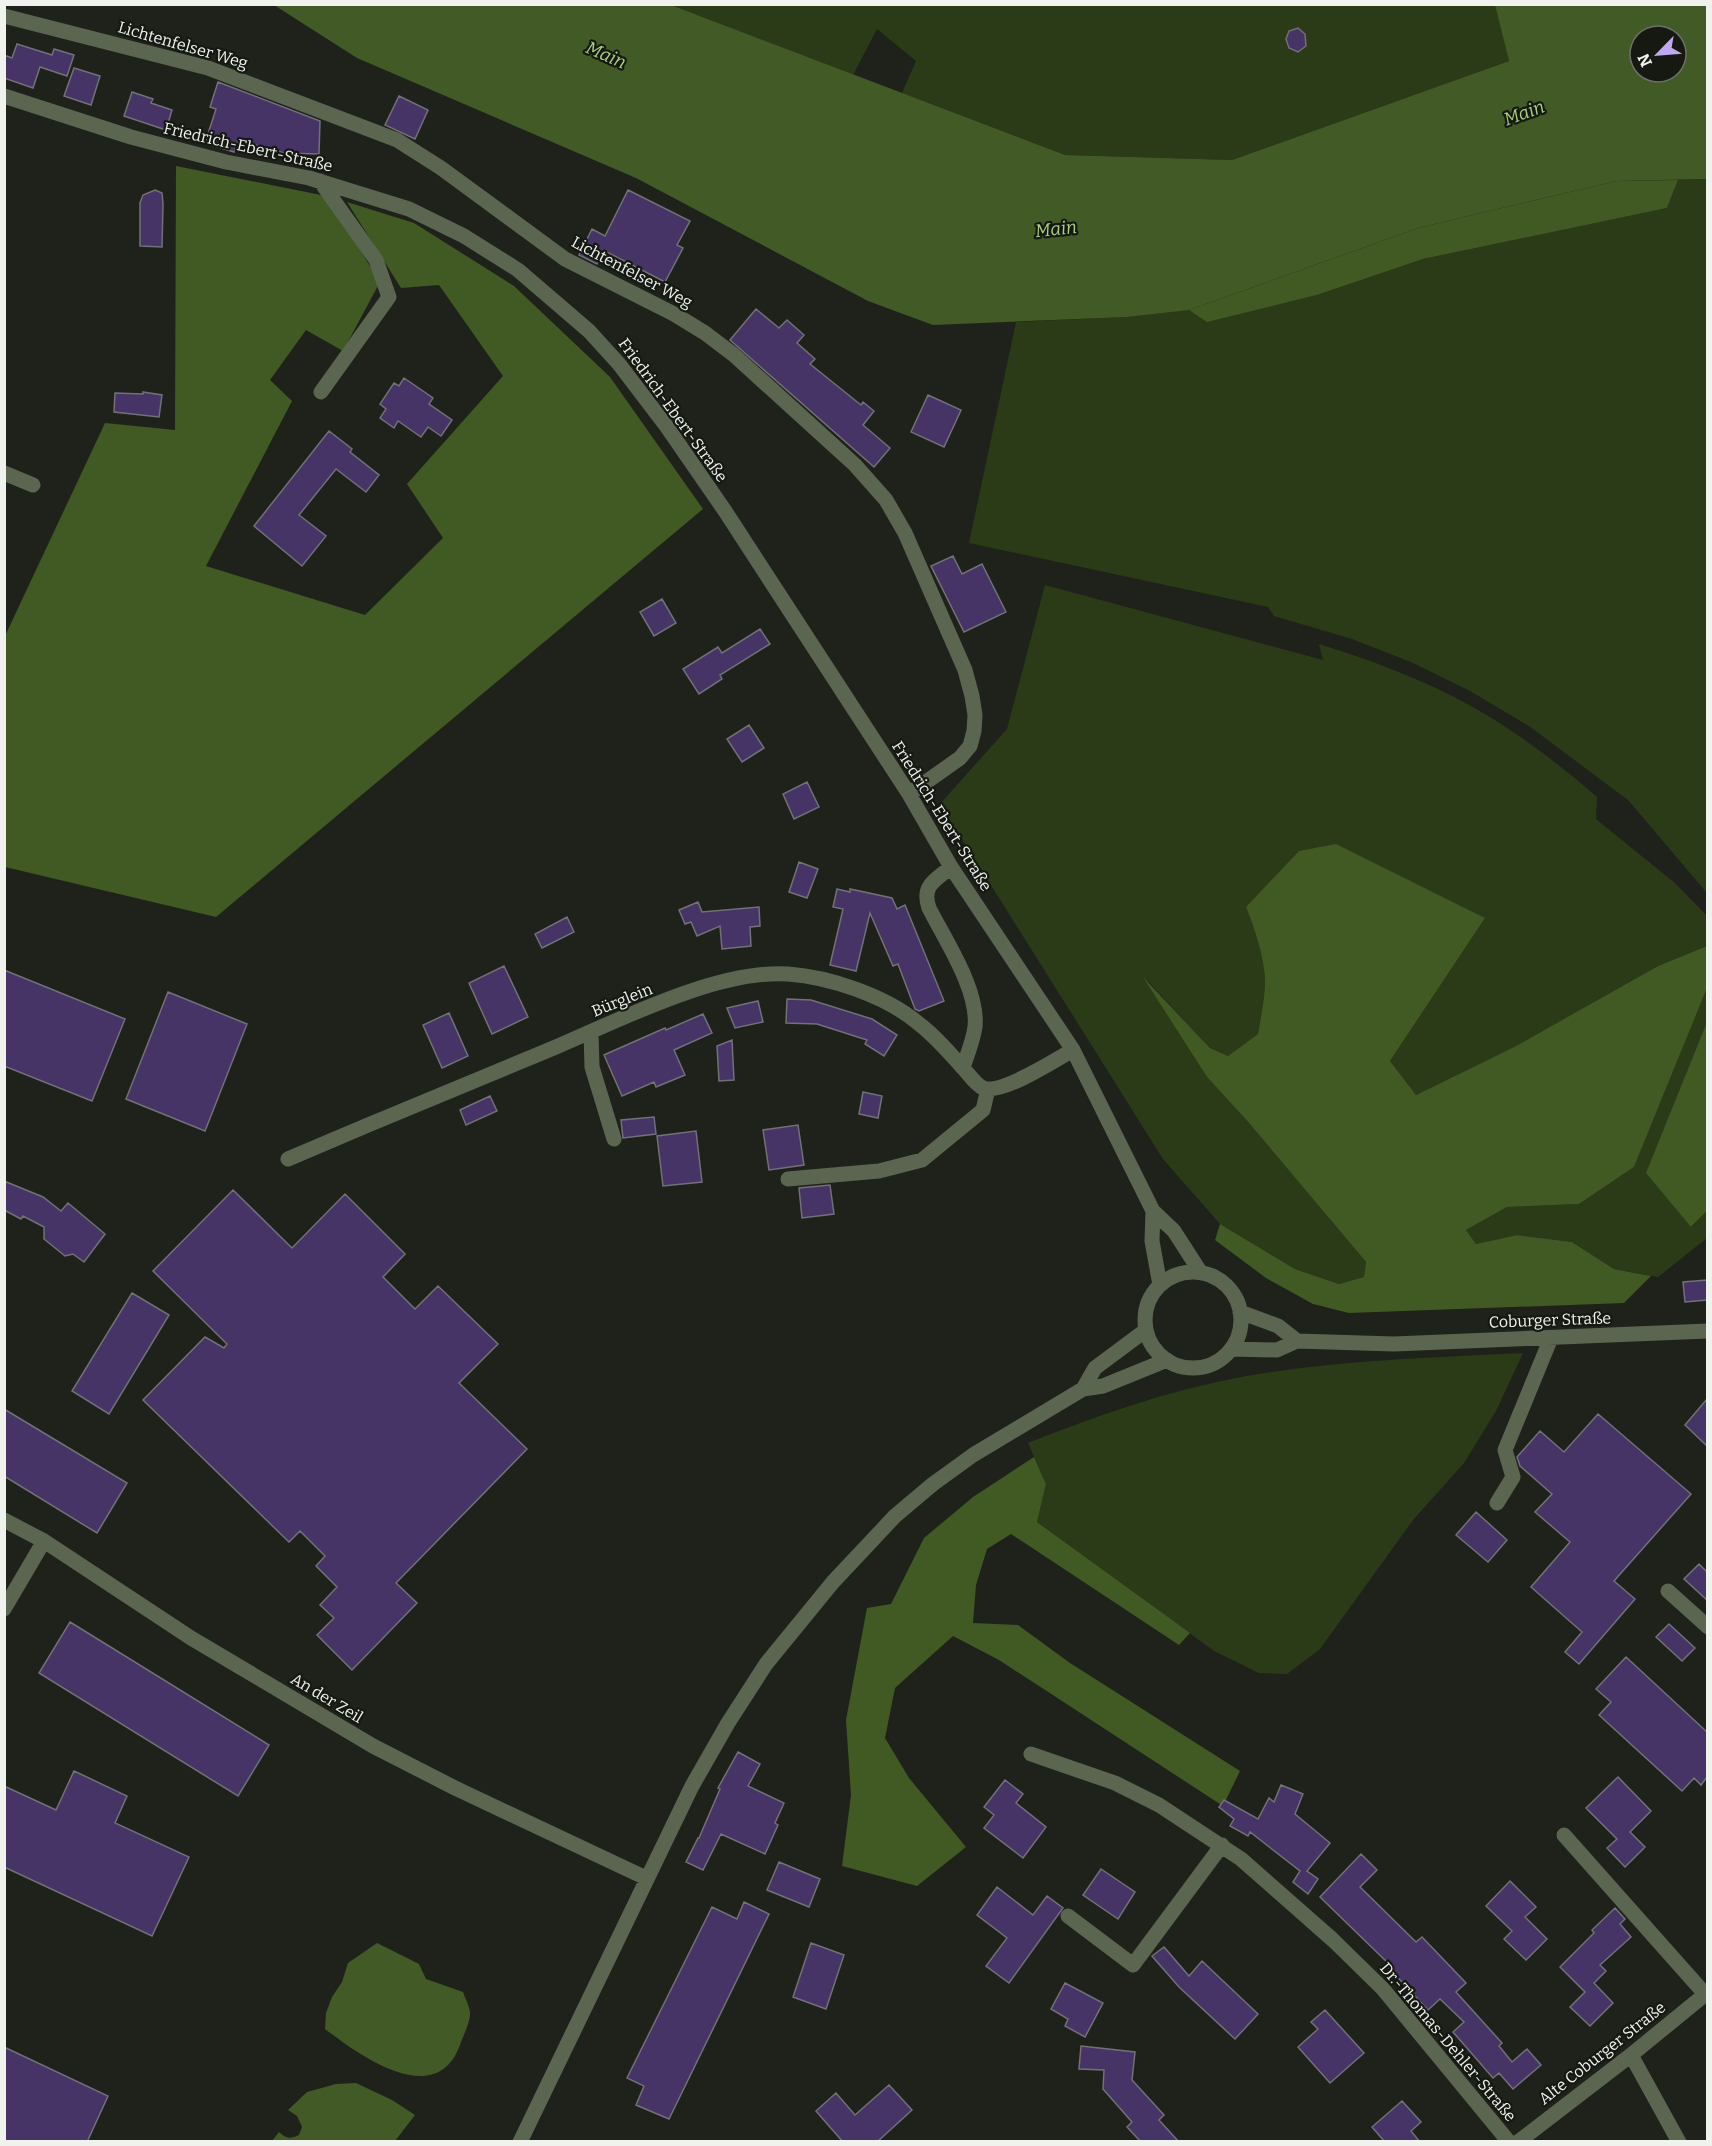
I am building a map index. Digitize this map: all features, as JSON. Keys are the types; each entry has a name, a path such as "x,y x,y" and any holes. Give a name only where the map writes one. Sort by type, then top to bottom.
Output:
{"street":[{"name":"Lichtenfelser Weg","path":"4,16 208,68 397,140 441,168 565,259 674,314 705,333 734,355 855,465 886,500 905,534 965,670 975,715 974,731 969,746 960,758 909,794"},
{"name":"Friedrich-Ebert-Straße","path":"4,96 131,137 226,162 320,181 396,204 422,214 464,236 531,279 567,310 605,347 667,427 909,794 951,867 1073,1050 1153,1211"},
{"path":"320,181 376,260 389,297 321,392"},
{"path":"4,473 33,485"},
{"path":"951,867 928,887 926,896 929,908 964,979 974,1010 975,1028 963,1068"},
{"name":"Bürglein","path":"288,1159 683,995 719,983 751,976 787,974 826,980 864,993 916,1021 976,1083 988,1089"},
{"path":"591,1032 592,1067 614,1139"},
{"path":"788,1179 879,1171 922,1160 983,1110 988,1089 1019,1080 1073,1050"},
{"path":"1153,1211 1174,1231 1201,1273"},
{"path":"1153,1211 1152,1241 1160,1285"},
{"path":"1201,1273 1213,1276 1232,1292 1240,1312 1239,1333 1228,1352 1209,1365 1190,1368 1167,1360 1153,1347 1146,1330 1145,1314 1148,1303 1160,1285 1179,1274 1201,1273"},
{"path":"1228,1352 1277,1350 1297,1341 1278,1326 1240,1312"},
{"path":"1083,1389 1095,1368 1146,1330"},
{"name":"Coburger Straße","path":"1297,1341 1394,1344 1707,1331"},
{"path":"1497,1503 1513,1477 1505,1450 1551,1338"},
{"path":"520,2142 692,1786 728,1723 766,1664 833,1582 895,1516 973,1455 1083,1389 1103,1386 1167,1360"},
{"name":"An der Zeil","path":"4,1520 44,1541 191,1638 373,1746 455,1788 646,1878"},
{"path":"4,1609 44,1541"},
{"path":"1668,1591 1707,1627"},
{"name":"Dr.-Thomas-Dehler-Straße","path":"1031,1754 1114,1783 1159,1805 1241,1859 1333,1940 1383,1989 1509,2142"},
{"path":"1564,1835 1706,1993"},
{"path":"1068,1916 1133,1965 1222,1845"},
{"name":"Alte Coburger Straße","path":"1518,2142 1631,2055 1706,1993"},
{"path":"1631,2055 1680,2142"}],"shaded area":[{"path":"671,5 1495,5 1509,61 1232,160 1065,155 902,93 916,61 877,29 853,75"},
{"path":"176,166 326,196 380,282 343,351 306,330 270,380 292,401 206,566 365,615 443,538 407,484 503,376 439,285 401,288 347,202 414,223 514,286 610,377 703,509 216,917 5,867 5,636 105,423 175,430"},
{"path":"1707,179 1707,893 1628,800 1529,726 1470,691 1411,662 1352,639 1274,616 1268,607 969,543 1016,322 1127,317 1320,294 1423,259 1667,208 1678,180"},
{"path":"1678,180 1667,208 1423,259 1320,294 1207,322 1189,310 1418,228 1616,181"},
{"path":"1045,585 1323,660 1319,644 1397,671 1453,697 1521,737 1597,797 1596,819 1676,884 1707,916 1707,946 1658,966 1514,1047 1416,1095 1390,1061 1485,918 1246,906 1263,961 1264,1000 1258,1034 1228,1056 1210,1048 1147,980 1207,1077 1249,1123 1366,1262 1364,1277 1339,1284 1295,1269 1220,1224 1163,1159 940,804 1007,729"},
{"path":"1336,844 1485,918 1390,1061 1416,1095 1514,1047 1658,966 1707,946 1707,988 1634,1167 1579,1204 1507,1207 1466,1230 1476,1244 1517,1235 1572,1242 1614,1269 1651,1276 1624,1303 1349,1313 1313,1304 1266,1278 1215,1240 1220,1224 1295,1269 1339,1284 1364,1277 1366,1262 1249,1123 1207,1077 1143,977 1210,1048 1228,1056 1258,1034 1264,1000 1263,961 1246,907 1299,851"},
{"path":"1707,988 1707,1022 1647,1173 1692,1227 1707,1211 1707,1238 1658,1277 1614,1269 1572,1242 1517,1235 1476,1244 1466,1230 1507,1207 1579,1204 1634,1167"},
{"path":"1707,1022 1707,1211 1691,1227 1646,1173"},
{"path":"1523,1353 1496,1411 1464,1463 1413,1520 1320,1649 1287,1674 1259,1673 1214,1651 1037,1522 1046,1484 1028,1443 1105,1414 1183,1390 1272,1372 1379,1361"},
{"path":"1034,1457 1046,1484 1037,1522 1190,1633 1179,1645 1011,1534 987,1549 976,1585 973,1623 1018,1625 1070,1663 1240,1771 1223,1806 999,1660 953,1636 895,1688 885,1738 909,1778 966,1847 917,1886 842,1866 851,1795 846,1720 867,1608 891,1604 924,1538 973,1497"}],"water":[{"name":"Main","path":"274,5 671,5 1065,155 1232,160 1509,61 1495,5 1707,5 1707,179 1616,181 1418,228 1189,310 1127,317 933,325 868,301 636,178 357,58"},
{"path":"377,1943 419,1964 426,1979 463,1992 470,2011 468,2025 449,2064 434,2074 416,2076 376,2063 325,2029 326,2013 332,1997 342,1982 348,1963"},
{"path":"356,2083 392,2100 415,2115 395,2141 272,2141 279,2132 288,2138 299,2135 302,2127 297,2116 288,2110 307,2092 336,2084"}],"building":[{"path":"1298,28 1305,34 1306,46 1298,52 1289,48 1286,39 1289,31"},
{"path":"17,44 52,55 54,49 74,55 67,76 40,67 33,88 4,78 4,55 12,58"},
{"path":"74,68 100,76 91,105 64,96"},
{"path":"218,82 320,121 319,154 284,153 238,140 234,152 205,143 216,109 210,107"},
{"path":"132,92 153,99 151,103 172,110 166,130 124,116"},
{"path":"399,96 428,110 415,139 385,125"},
{"path":"155,190 162,193 162,247 140,246 140,203 143,195"},
{"path":"628,190 690,221 677,245 683,248 665,282 603,250 597,264 579,255 592,229 605,236"},
{"path":"756,309 779,328 787,320 804,335 797,343 815,359 810,364 861,405 863,402 874,411 863,425 890,448 874,467 730,340"},
{"path":"404,378 433,398 429,404 452,420 441,436 428,427 421,437 398,421 394,428 380,418 386,409 380,404 394,383 399,386"},
{"path":"143,392 162,395 159,417 114,412 115,393 143,394"},
{"path":"928,395 961,410 944,447 911,432"},
{"path":"329,431 352,449 350,452 379,475 366,492 336,469 299,515 326,536 302,566 254,526"},
{"path":"953,556 962,574 982,564 1006,612 964,632 931,566"},
{"path":"662,599 676,623 654,636 640,612"},
{"path":"760,629 770,644 720,675 722,679 699,694 683,669 718,647 722,653"},
{"path":"749,725 764,748 742,762 727,739"},
{"path":"807,782 819,807 794,819 783,794"},
{"path":"799,862 818,869 807,898 789,892"},
{"path":"837,889 850,892 850,889 892,898 897,909 905,905 944,1001 919,1011 915,1009 898,964 893,966 870,913 856,971 830,965 843,909 833,907"},
{"path":"698,902 702,912 759,907 760,926 750,927 751,946 722,949 720,926 697,936 691,922 685,924 679,910"},
{"path":"567,917 574,932 542,948 535,934"},
{"path":"504,966 528,1017 492,1034 469,983"},
{"path":"4,970 125,1019 92,1101 4,1066"},
{"path":"168,992 247,1024 205,1131 126,1099"},
{"path":"787,999 811,1000 872,1019 897,1035 884,1056 865,1044 867,1040 817,1024 786,1023"},
{"path":"758,1001 763,1022 735,1028 727,1008"},
{"path":"449,1013 468,1056 442,1068 423,1025"},
{"path":"703,1014 712,1033 674,1050 685,1075 656,1087 654,1082 622,1096 604,1055"},
{"path":"732,1040 734,1080 719,1081 717,1046"},
{"path":"863,1092 882,1096 878,1118 859,1114"},
{"path":"490,1096 497,1111 466,1125 460,1110"},
{"path":"654,1117 656,1134 623,1138 621,1120"},
{"path":"798,1125 804,1165 769,1170 763,1130"},
{"path":"696,1131 702,1182 663,1186 657,1136"},
{"path":"4,1181 43,1197 61,1211 68,1203 105,1234 84,1262 73,1254 65,1256 44,1239 44,1227 23,1216 21,1219 4,1210"},
{"path":"830,1185 834,1214 802,1218 799,1188"},
{"path":"233,1190 292,1248 345,1194 405,1254 383,1277 415,1309 438,1286 498,1344 459,1383 527,1449 396,1583 417,1603 352,1670 317,1635 334,1618 320,1605 337,1587 316,1566 325,1556 300,1531 289,1542 143,1400 205,1337 224,1348 227,1344 153,1271"},
{"path":"1707,1280 1707,1300 1685,1302 1683,1282"},
{"path":"132,1293 169,1315 109,1414 72,1391"},
{"path":"1707,1399 1707,1446 1685,1425"},
{"path":"4,1409 127,1483 97,1533 4,1476"},
{"path":"1598,1414 1691,1494 1614,1581 1635,1599 1579,1664 1565,1652 1582,1632 1531,1587 1570,1542 1535,1512 1552,1494 1520,1466 1517,1457 1540,1431 1564,1452"},
{"path":"1476,1512 1507,1540 1488,1562 1456,1535"},
{"path":"1699,1564 1707,1572 1707,1600 1684,1579"},
{"path":"70,1622 269,1745 238,1796 39,1673"},
{"path":"1669,1624 1695,1648 1682,1661 1656,1637"},
{"path":"1626,1657 1707,1732 1707,1777 1701,1785 1694,1778 1682,1791 1599,1715 1611,1702 1596,1689"},
{"path":"738,1752 760,1764 748,1786 784,1803 775,1823 778,1825 765,1854 721,1834 703,1870 686,1862 699,1838 720,1789 718,1788"},
{"path":"74,1771 127,1796 115,1823 189,1857 152,1936 4,1867 4,1786 56,1810"},
{"path":"1618,1777 1651,1811 1630,1832 1645,1847 1625,1867 1607,1848 1617,1839 1586,1808"},
{"path":"1005,1780 1023,1794 1016,1803 1046,1827 1023,1858 984,1828 994,1815 984,1807"},
{"path":"1281,1785 1303,1794 1295,1814 1330,1843 1307,1871 1318,1879 1308,1894 1293,1882 1300,1871 1250,1832 1248,1836 1230,1826 1234,1819 1219,1807 1224,1800 1258,1819 1269,1798 1274,1802"},
{"path":"1361,1854 1377,1870 1360,1887 1416,1942 1422,1937 1466,1983 1456,1992 1502,2043 1499,2046 1512,2062 1527,2049 1541,2065 1513,2089 1499,2073 1493,2078 1453,2032 1464,2022 1440,1999 1428,2010 1389,1968 1391,1966 1320,1897"},
{"path":"779,1862 820,1879 809,1907 767,1890"},
{"path":"1101,1869 1135,1892 1118,1919 1083,1895"},
{"path":"1510,1881 1536,1907 1525,1917 1547,1939 1526,1960 1504,1939 1512,1931 1486,1906"},
{"path":"997,1887 1033,1915 1047,1896 1063,1908 1009,1983 986,1966 1007,1938 977,1915"},
{"path":"744,1902 769,1914 669,2119 636,2105 644,2086 627,2078 712,1907 737,1919"},
{"path":"1615,1908 1625,1919 1620,1924 1631,1937 1600,1965 1606,1971 1594,1983 1613,2003 1590,2026 1570,2007 1585,1992 1560,1967 1594,1933 1592,1930"},
{"path":"811,1943 844,1955 826,2009 793,1997"},
{"path":"1164,1947 1189,1976 1202,1961 1258,2014 1235,2039 1179,1987 1152,1956"},
{"path":"1065,1983 1103,2003 1085,2037 1065,2026 1068,2019 1051,2009"},
{"path":"1325,2010 1364,2053 1330,2083 1298,2047 1318,2029 1311,2022"},
{"path":"1081,2046 1135,2052 1132,2080 1164,2115 1159,2120 1179,2142 1141,2142 1127,2127 1132,2122 1103,2089 1104,2070 1079,2069"},
{"path":"4,2047 108,2096 87,2142 4,2142"},
{"path":"889,2085 912,2110 877,2142 843,2142 816,2111 836,2093 855,2115"},
{"path":"1402,2101 1421,2122 1411,2131 1420,2142 1385,2142 1372,2127"}]}
